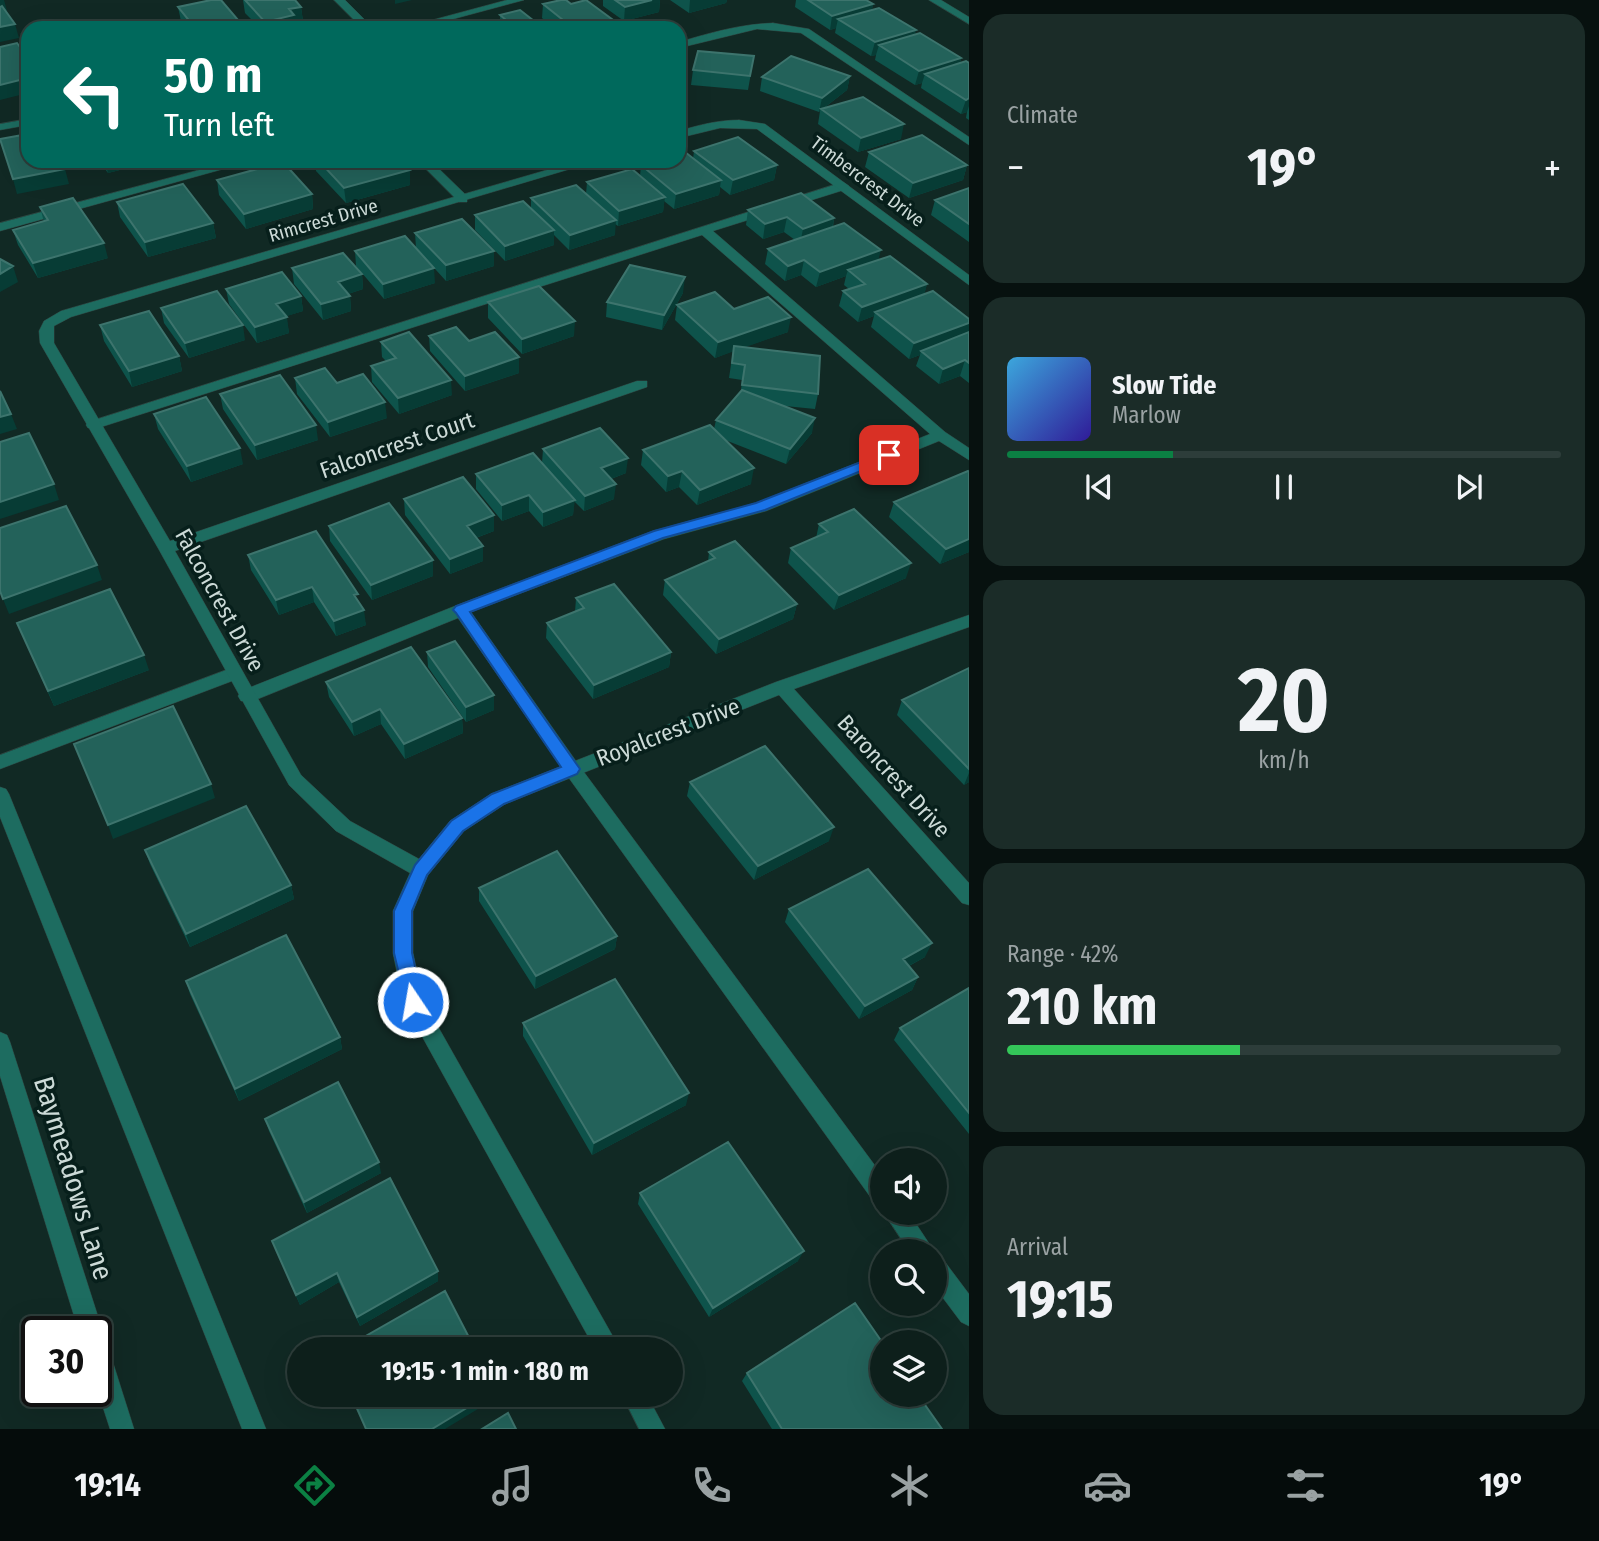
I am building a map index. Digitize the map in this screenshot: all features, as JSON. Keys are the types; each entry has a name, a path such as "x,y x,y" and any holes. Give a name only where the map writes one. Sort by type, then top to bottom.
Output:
{"street":[{"path":"339,0 361,21"},
{"path":"436,21 519,0"},
{"path":"934,0 969,20"},
{"path":"686,43 758,24 789,26 804,32 969,142"},
{"name":"Timbercrest Drive","path":"686,133 709,125 738,121 768,130 969,281"},
{"path":"0,127 21,123"},
{"path":"0,227 220,168"},
{"path":"431,168 463,199"},
{"name":"Rimcrest Drive","path":"66,314 567,168"},
{"path":"93,425 843,186"},
{"path":"705,231 940,435 969,455"},
{"name":"Falconcrest Drive","path":"66,314 49,322 44,331 47,342 295,780 343,826 421,870"},
{"name":"Falconcrest Court","path":"166,548 642,384"},
{"path":"247,696 659,534 761,507 940,435"},
{"path":"461,610 572,769 870,1178"},
{"name":"Royalcrest Drive","path":"601,1337 413,1002 403,953 403,911 421,870 457,826 488,806 572,769 782,687 969,621"},
{"path":"0,762 234,673"},
{"name":"Baroncrest Drive","path":"782,687 967,890"},
{"path":"0,794 254,1429"},
{"name":"Baymeadows Lane","path":"1,1048 86,1316"},
{"path":"947,1284 969,1314"},
{"path":"112,1398 122,1429"},
{"path":"641,1407 653,1429"}],"building":[{"path":"221,0 239,21 189,21 178,7"},
{"path":"245,0 295,0 301,7 289,9 294,15 264,21"},
{"path":"566,0 571,4 586,0 614,21 564,21 543,4"},
{"path":"615,0 652,0 625,7"},
{"path":"808,0 866,0 873,4 832,16"},
{"path":"2,6 15,24 0,27"},
{"path":"879,8 916,30 875,42 838,19"},
{"path":"520,10 534,21 503,21 506,20 500,15"},
{"path":"920,33 961,58 919,71 879,45"},
{"path":"17,43 21,48 21,80 0,85 0,47"},
{"path":"698,51 754,56 750,76 693,70"},
{"path":"791,56 850,76 822,98 762,77"},
{"path":"966,61 969,63 969,98 966,100 925,74"},
{"path":"863,97 904,124 861,138 821,109"},
{"path":"21,135 21,168 65,169 13,179 0,139"},
{"path":"922,135 967,165 913,183 869,152"},
{"path":"738,137 777,165 733,180 694,151"},
{"path":"686,153 721,180 676,194 645,168 686,168"},
{"path":"261,168 288,168 312,194 244,214 217,180"},
{"path":"325,168 410,170 344,188"},
{"path":"632,169 665,197 619,211 587,182"},
{"path":"183,184 213,223 145,242 117,202"},
{"path":"576,185 616,220 570,235 531,198"},
{"path":"969,188 969,224 935,200"},
{"path":"801,193 834,218 803,229 787,217 765,224 748,210"},
{"path":"73,198 104,243 33,263 13,230 48,220 40,207"},
{"path":"523,201 554,230 505,246 475,215"},
{"path":"462,219 494,251 446,265 415,233"},
{"path":"844,223 881,250 820,272 804,260 788,266 768,249"},
{"path":"405,236 434,268 383,284 355,251"},
{"path":"343,253 362,274 338,282 350,296 321,304 292,268"},
{"path":"890,256 927,284 862,307 843,291 865,284 848,270"},
{"path":"0,259 13,266 0,274"},
{"path":"630,265 685,277 664,315 607,302"},
{"path":"282,272 301,296 276,304 287,317 255,327 226,289"},
{"path":"539,286 575,321 522,339 488,302"},
{"path":"217,291 243,325 185,343 161,308"},
{"path":"933,291 969,319 969,323 914,343 875,312"},
{"path":"715,292 734,309 768,297 791,317 718,342 677,305"},
{"path":"149,311 179,356 129,371 100,325"},
{"path":"456,327 469,341 495,332 519,357 465,376 429,336"},
{"path":"409,332 451,380 398,398 371,366 396,358 381,342"},
{"path":"969,332 969,363 965,360 943,369 921,351"},
{"path":"734,346 820,356 818,394 742,385 745,365 732,363"},
{"path":"325,368 337,383 363,374 385,402 328,422 295,378"},
{"path":"280,375 316,425 255,445 220,394"},
{"path":"742,390 815,418 790,449 716,420"},
{"path":"0,391 11,414 0,417"},
{"path":"206,397 240,448 187,466 154,414"},
{"path":"710,425 754,468 700,490 682,471 668,476 643,450"},
{"path":"600,428 628,458 601,468 616,484 585,496 543,449"},
{"path":"29,433 54,484 0,502 0,442"},
{"path":"533,453 575,500 543,512 529,495 502,505 476,474"},
{"path":"968,471 969,539 946,549 894,502"},
{"path":"463,477 494,515 467,526 483,546 450,559 404,499"},
{"path":"389,503 433,560 371,585 329,526"},
{"path":"66,506 97,565 3,599 0,591 0,528"},
{"path":"854,509 911,563 839,595 791,548 828,532 819,524"},
{"path":"316,531 358,594 354,595 364,610 334,621 312,587 276,600 248,555"},
{"path":"735,541 797,604 719,639 665,580 715,558 709,552"},
{"path":"614,584 671,652 594,685 547,623 584,608 576,598"},
{"path":"110,589 144,655 48,691 17,623"},
{"path":"455,641 494,695 466,707 427,652"},
{"path":"411,647 462,718 404,744 380,709 352,722 326,682"},
{"path":"969,668 969,769 902,700"},
{"path":"173,706 211,784 108,825 74,744"},
{"path":"765,746 834,827 758,866 690,782"},
{"path":"246,806 291,885 186,934 145,850"},
{"path":"557,851 617,936 536,976 479,888"},
{"path":"868,869 932,943 903,959 918,977 865,1006 789,909"},
{"path":"286,935 340,1037 235,1089 186,981"},
{"path":"615,979 689,1093 594,1143 523,1023"},
{"path":"969,988 969,1113 900,1028"},
{"path":"338,1082 379,1162 304,1202 265,1119"},
{"path":"728,1142 804,1251 713,1308 640,1193"},
{"path":"390,1178 438,1271 357,1317 337,1273 296,1295 272,1241"},
{"path":"445,1291 469,1337 364,1337"},
{"path":"855,1303 874,1330 870,1330 870,1407 926,1407 942,1429 782,1429 747,1373"},
{"path":"356,1407 468,1407 432,1429 366,1429"},
{"path":"508,1413 516,1429 482,1429"}],"route":[{"path":"413,1002 403,953 403,911 421,870 457,826 498,799 572,769 461,610 659,534 761,507 889,455"}]}
